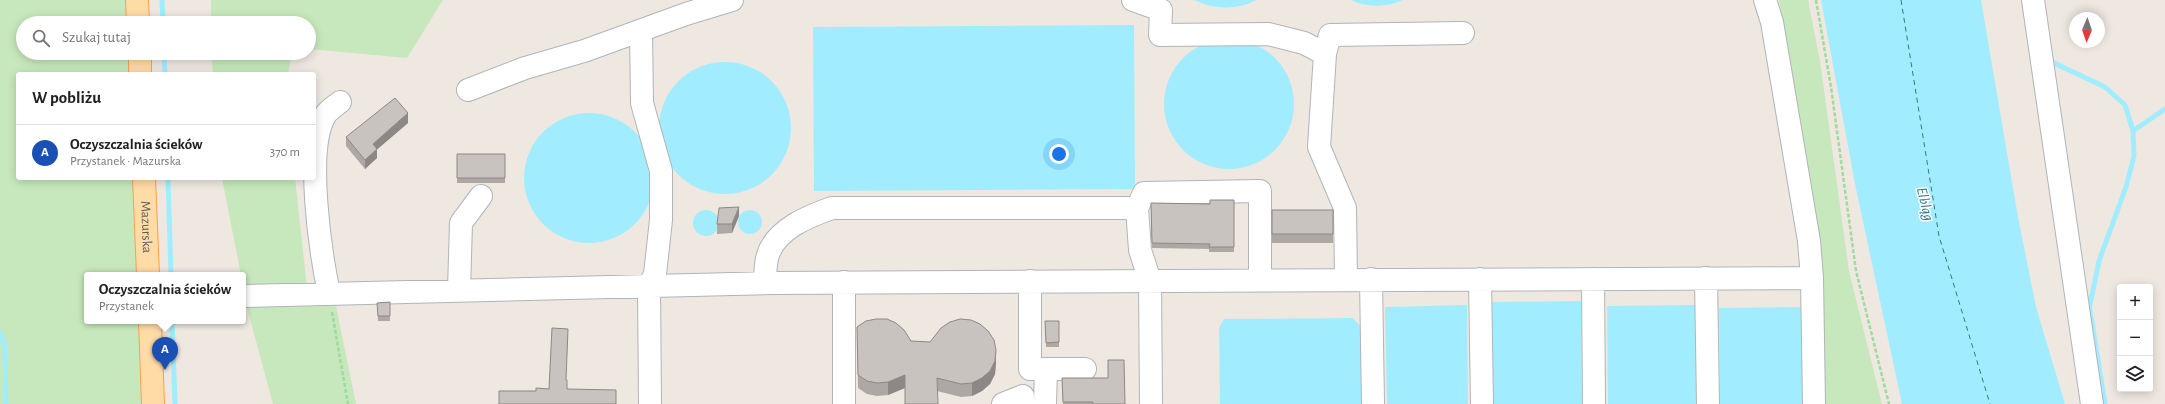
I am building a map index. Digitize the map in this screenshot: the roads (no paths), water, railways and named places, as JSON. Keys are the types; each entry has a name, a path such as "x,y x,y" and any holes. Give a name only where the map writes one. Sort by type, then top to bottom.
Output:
{"main road":[{"path":"138,0 138,16"},
{"path":"140,60 140,72"},
{"name":"Mazurska","path":"144,180 148,272"},
{"path":"150,324 153,404"}],"street":[{"path":"468,90 525,68 584,51 732,0"},
{"path":"1133,0 1161,10 1160,35 1268,34 1304,42 1325,54"},
{"path":"1765,0 1772,22 1806,226 1812,278 1814,404"},
{"path":"2033,0 2092,404"},
{"path":"641,31 642,103 661,171 661,220 655,274 649,286 650,404"},
{"path":"1346,279 1345,208 1319,147 1325,54 1330,35 1463,33"},
{"path":"316,163 318,134 326,114 340,102"},
{"path":"315,180 322,259 329,293"},
{"path":"1151,404 1150,280 1140,250 1137,208 1144,193 1260,191 1260,280"},
{"path":"459,290 461,223 481,196"},
{"path":"764,283 768,254 778,238 794,225 832,208 1137,208"},
{"path":"1706,278 1708,404"},
{"path":"246,296 844,282 1812,278"},
{"path":"1371,279 1373,404"},
{"path":"1480,279 1482,404"},
{"path":"1593,279 1594,404"},
{"path":"1030,281 1030,369 1085,369"},
{"path":"844,282 844,404"},
{"path":"1045,404 1046,369"},
{"path":"1003,404 1023,396 1023,404"}],"water":[{"path":"1194,0 1257,0 1241,6 1226,8 1210,6"},
{"path":"1351,0 1403,0 1377,6 1357,3"},
{"name":"Elbląg","path":"1821,0 1981,0 2018,217 2036,307 2065,404 1902,404 1855,184"},
{"path":"1134,25 1135,189 814,191 813,27"},
{"path":"1235,39 1248,41 1260,46 1280,63 1287,73 1292,85 1294,104 1292,123 1287,135 1270,155 1260,162 1248,167 1223,169 1210,167 1198,162 1178,145 1171,135 1166,123 1164,98 1166,85 1171,73 1188,53 1198,46 1210,41"},
{"path":"725,62 750,67 762,73 776,86 786,103 791,128 786,153 780,165 767,179 750,189 725,194 700,189 688,183 674,170 664,153 659,128 664,103 670,91 683,77 700,67"},
{"path":"595,113 608,115 620,120 631,127 640,136 652,159 654,178 652,197 647,209 640,220 631,229 608,241 583,243 570,241 558,236 547,229 538,220 526,197 524,172 526,159 531,147 538,136 547,127 570,115"},
{"path":"706,210 715,214 719,223 715,232 706,236 697,232 693,223 697,214"},
{"path":"745,210 755,210 762,217 762,227 755,234 745,234 738,227 738,217"},
{"path":"1581,301 1582,404 1491,404 1490,302"},
{"path":"1467,305 1468,404 1387,404 1385,307"},
{"path":"1697,305 1698,404 1608,404 1607,306"},
{"path":"1805,307 1806,404 1720,404 1719,308"},
{"path":"1353,318 1360,326 1363,404 1220,404 1219,328 1224,319"}],"waterway":[{"path":"162,0 163,16"},
{"path":"164,60 165,72"},
{"path":"2052,62 2105,87 2125,105 2133,131 2134,156 2126,187 2099,261 2090,305"},
{"path":"2133,131 2165,109"},
{"path":"168,180 171,272"},
{"path":"2088,298 2105,404"},
{"path":"172,324 175,404"},
{"path":"0,333 5,346 6,404"}],"place":[{"name":"Oczyszczalnia ścieków","path":"165,370"}]}
